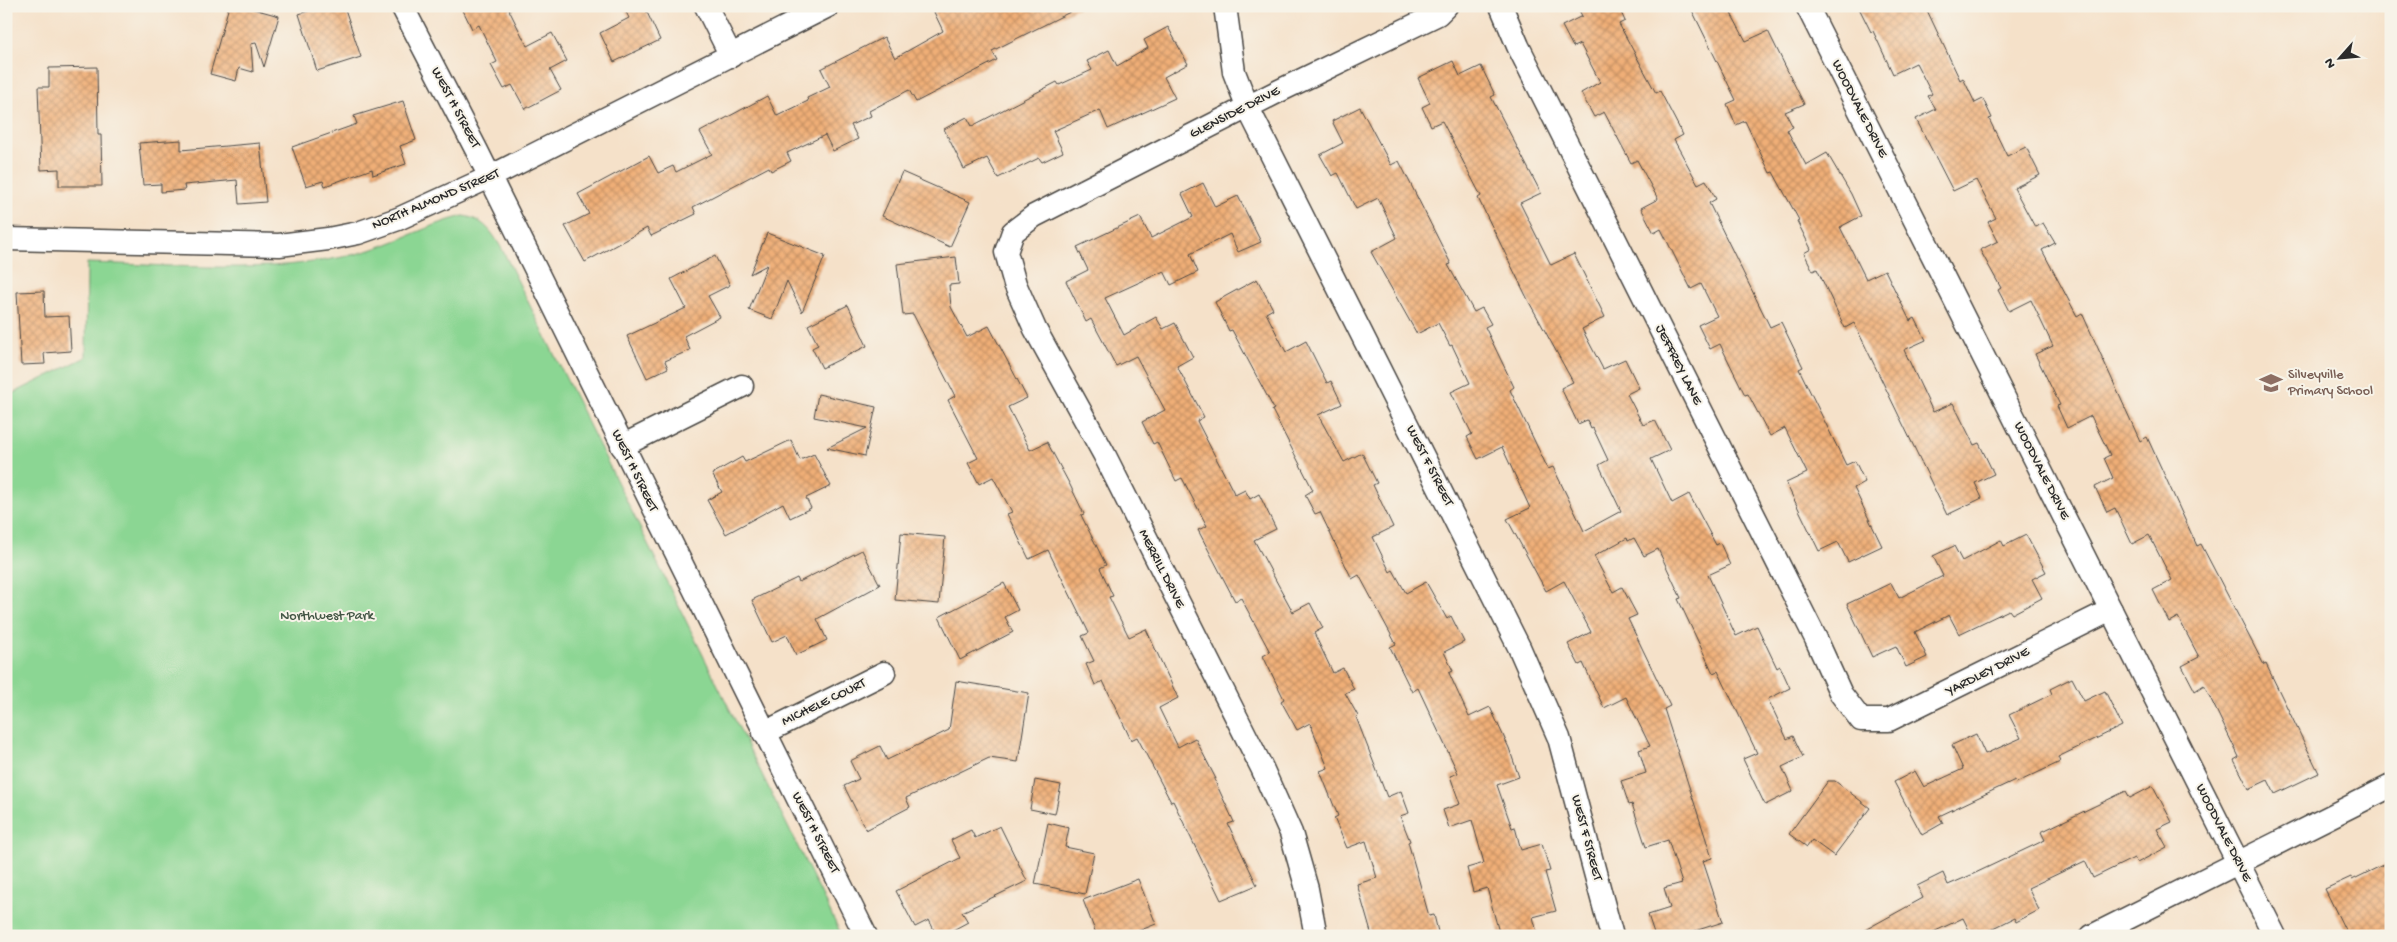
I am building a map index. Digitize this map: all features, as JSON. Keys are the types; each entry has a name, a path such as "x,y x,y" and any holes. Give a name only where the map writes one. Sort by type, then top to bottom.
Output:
{"street":[{"name":"WEST H STREET","path":"402,6 490,178 866,936"},
{"path":"706,6 731,56"},
{"name":"NORTH ALMOND STREET","path":"6,239 279,246 358,233 398,219 490,178 828,6"},
{"name":"WEST F STREET","path":"1225,6 1234,72 1248,108 1519,647 1559,738 1612,936"},
{"name":"JEFFREY LANE","path":"1501,6 1518,46 1816,639 1841,694 1861,720"},
{"name":"WOODVALE DRIVE","path":"1807,6 2275,936"},
{"name":"GLENSIDE DRIVE","path":"1034,216 1442,10"},
{"name":"MERRILL DRIVE","path":"1034,216 1013,232 1006,252 1015,284 1035,329 1104,454 1262,768 1292,833 1307,889 1316,936"},
{"path":"622,446 742,386"},
{"name":"YARDLEY DRIVE","path":"1861,720 1889,720 2111,610"},
{"name":"MICHELE COURT","path":"764,733 884,673"},
{"path":"2092,936 2391,786"}],"green space":[{"name":"Northwest Park","path":"463,216 477,220 487,227 502,249 842,936 6,936 6,397 86,357 87,263 188,267 290,265 356,254"}],"building":[{"path":"229,6 243,6 279,16 264,67 256,43 251,44 253,72 239,68 236,81 210,74"},
{"path":"323,6 344,6 361,57 317,71 299,14"},
{"path":"461,6 516,6 509,10 527,46 552,33 567,61 550,70 561,90 525,109 512,85 504,89 491,65 497,62 479,25 472,29"},
{"path":"623,6 644,6 660,40 614,62 600,33 629,18"},
{"path":"944,6 1082,6 992,51 997,60 916,102 909,90 869,111 871,116 851,125 858,139 833,151 825,135 787,153 791,161 771,171 769,167 693,207 696,214 651,236 647,228 585,262 565,226 589,214 578,194 649,156 658,173 673,166 676,172 712,154 700,132 767,96 777,116 808,101 807,98 830,87 821,69 884,37 895,58 943,31 934,12"},
{"path":"1577,6 1618,6 1625,21 1619,24 1656,93 1660,91 1683,135 1674,140 1698,184 1706,180 1716,199 1709,203 1770,327 1781,322 1803,367 1799,369 1846,465 1855,461 1865,482 1854,488 1882,546 1848,562 1838,542 1819,551 1786,483 1807,473 1785,428 1770,436 1748,394 1745,395 1720,344 1710,349 1698,325 1717,316 1701,284 1691,289 1661,229 1654,233 1641,208 1658,199 1637,160 1631,163 1604,112 1594,117 1581,93 1600,82 1580,44 1573,47 1562,26 1582,16"},
{"path":"1690,6 1727,6 1746,41 1768,31 1804,104 1785,112 1793,127 1787,130 1806,165 1827,153 1851,194 1861,216 1840,227 1866,279 1885,270 1910,321 1915,318 1926,340 1904,350 1933,412 1953,403 1974,445 1979,443 1994,474 1975,483 1982,498 1947,515 1854,323 1845,328 1817,269 1813,271 1804,253 1811,249 1797,221 1799,220 1773,172 1770,173 1745,121 1736,125 1727,104 1736,100"},
{"path":"1858,6 1925,6 1960,80 1963,78 1975,103 1983,99 1992,118 1989,119 2007,156 2026,147 2040,175 2014,188 2035,227 2043,223 2055,243 2042,250 2077,316 2082,313 2140,441 2147,437 2197,546 2201,544 2264,665 2266,664 2319,773 2275,794 2268,780 2249,789 2234,760 2239,757 2204,685 2195,691 2182,666 2199,657 2178,617 2169,622 2153,590 2172,580 2149,535 2132,544 2115,508 2107,512 2095,487 2113,478 2104,458 2110,455 2091,416 2067,428 2057,406 2060,405 2035,354 2053,346 2031,300 2009,311 1998,290 2001,288 1980,250 1998,241 1988,222 1996,218 1976,180 1953,191 1916,119 1936,109 1928,96 1932,94 1916,63 1893,74 1873,31 1871,32"},
{"path":"1168,27 1188,64 1164,77 1175,98 1108,129 1100,110 1053,131 1063,152 1042,162 1039,158 998,178 987,158 964,169 944,129 967,117 972,126 1057,82 1059,85 1092,70 1087,61 1109,50 1117,66 1148,48 1144,40"},
{"path":"1453,61 1460,76 1481,66 1495,95 1491,97 1541,193 1520,203 1551,265 1574,254 1605,317 1582,329 1603,369 1625,359 1639,388 1627,394 1643,425 1655,420 1670,450 1651,459 1672,503 1689,494 1716,545 1720,543 1730,565 1708,575 1736,636 1757,626 1777,668 1780,666 1790,688 1768,699 1787,739 1793,736 1803,757 1782,767 1793,791 1765,805 1743,759 1757,753 1718,671 1713,673 1678,599 1681,598 1658,549 1644,556 1634,538 1628,541 1627,538 1594,556 1613,592 1622,587 1637,615 1628,619 1670,706 1664,709 1712,858 1703,861 1723,922 1679,936 1655,936 1648,915 1670,908 1664,888 1682,883 1668,840 1646,847 1632,804 1629,805 1621,781 1646,773 1639,750 1650,746 1626,697 1604,708 1583,663 1579,665 1568,644 1591,632 1564,581 1546,591 1507,519 1530,508 1502,447 1478,459 1467,437 1472,434 1451,392 1470,383 1452,345 1450,346 1438,323 1417,334 1371,252 1397,238 1378,198 1356,209 1338,173 1332,176 1320,155 1343,143 1332,121 1360,107 1391,165 1399,161 1451,264 1448,265 1474,312 1482,308 1491,324 1485,327 1514,387 1510,390 1548,469 1553,467 1584,531 1621,511 1599,465 1608,460 1593,428 1591,429 1587,420 1578,424 1561,388 1573,382 1529,302 1478,198 1481,196 1442,121 1431,126 1422,107 1430,103 1418,78"},
{"path":"97,67 98,135 101,135 102,186 59,186 59,169 41,170 38,87 49,87 49,68"},
{"path":"403,101 416,140 400,146 406,164 373,175 372,169 325,186 323,181 306,186 292,147 357,124 354,116"},
{"path":"181,140 181,150 260,143 266,202 239,204 237,180 184,185 185,190 161,192 161,184 143,185 139,143"},
{"path":"902,172 970,202 950,247 882,216"},
{"path":"1203,183 1215,207 1238,196 1261,242 1238,252 1230,234 1190,254 1198,272 1171,285 1164,271 1105,298 1124,335 1156,317 1163,329 1175,323 1193,357 1177,366 1204,417 1197,421 1235,495 1245,490 1250,499 1259,494 1276,529 1254,540 1293,612 1310,603 1323,628 1314,633 1333,673 1343,668 1354,689 1345,693 1358,716 1356,717 1387,797 1401,791 1409,813 1400,816 1410,841 1408,842 1429,916 1434,915 1439,936 1372,936 1357,884 1377,878 1366,841 1347,848 1334,818 1338,816 1320,771 1328,768 1310,723 1297,730 1281,701 1284,699 1263,656 1270,652 1241,598 1235,601 1198,530 1207,526 1182,478 1176,481 1157,442 1153,444 1142,422 1165,410 1136,356 1116,366 1091,319 1086,322 1066,281 1088,270 1077,247 1140,217 1151,238 1193,217 1182,194"},
{"path":"767,233 825,256 802,312 787,281 772,319 749,310 767,265 750,274"},
{"path":"715,256 730,285 708,296 720,317 684,336 690,350 665,361 668,368 647,378 627,336 686,308 671,279"},
{"path":"956,257 959,284 949,285 951,307 967,337 989,326 1027,398 1008,407 1030,450 1047,442 1070,485 1084,514 1081,515 1106,565 1100,568 1113,596 1109,597 1129,637 1146,629 1178,698 1159,708 1178,747 1195,738 1216,779 1214,779 1234,822 1228,824 1257,885 1221,900 1173,801 1171,802 1137,737 1131,740 1103,681 1095,685 1086,664 1094,661 1082,636 1089,633 1048,550 1029,559 1007,514 1012,512 993,477 979,484 968,463 978,458 948,400 955,396 913,314 903,315 897,264"},
{"path":"1257,279 1273,309 1266,313 1286,352 1306,341 1327,383 1331,381 1342,404 1318,415 1344,462 1362,453 1377,483 1373,485 1393,527 1373,537 1390,572 1393,570 1406,593 1426,582 1447,619 1451,616 1464,642 1444,652 1453,671 1449,673 1469,717 1490,707 1509,748 1519,777 1497,785 1512,828 1515,827 1521,850 1542,844 1550,871 1545,872 1556,911 1533,917 1538,936 1500,936 1487,888 1473,892 1467,868 1484,863 1472,820 1449,828 1443,810 1460,804 1450,776 1458,773 1418,688 1412,692 1390,647 1396,644 1359,575 1352,579 1320,512 1315,514 1305,495 1313,490 1272,410 1274,409 1232,330 1229,331 1215,302"},
{"path":"44,291 45,317 69,316 71,351 44,353 45,364 21,365 17,292"},
{"path":"848,305 867,346 822,368 812,348 818,345 808,325"},
{"path":"818,394 876,407 865,456 827,448 867,428 814,417"},
{"path":"791,440 800,460 814,454 831,486 806,498 811,508 790,518 783,503 726,534 707,500 722,492 712,474 742,457 745,462"},
{"path":"901,533 945,537 939,604 895,600"},
{"path":"2026,535 2046,572 2032,579 2042,598 2012,614 2009,610 1959,634 1949,615 1915,632 1927,657 1906,667 1896,646 1872,657 1847,604 1891,583 1899,598 1943,576 1933,556 1954,546 1962,561 2001,540 2004,546"},
{"path":"862,550 880,585 817,619 827,640 796,655 787,635 772,642 752,600 797,578 799,582"},
{"path":"1004,583 1018,610 1005,617 1013,632 960,660 939,617"},
{"path":"2072,678 2084,701 2105,691 2122,726 2058,757 2060,762 2016,783 2015,780 1939,816 1943,823 1922,835 1894,782 1915,771 1924,787 1963,769 1952,745 1976,734 1985,754 2021,738 2009,715 2052,694 2050,689"},
{"path":"956,681 1029,693 1018,762 989,758 906,798 910,807 866,830 844,786 859,779 850,761 880,746 887,760 949,730"},
{"path":"1035,780 1061,785 1055,814 1030,809"},
{"path":"1828,781 1835,781 1870,808 1834,856 1812,840 1807,847 1789,834"},
{"path":"2153,786 2172,822 2157,829 2167,847 2137,863 2134,858 2093,878 2085,861 2028,888 2039,910 2016,922 2014,918 1978,936 1972,936 1963,918 1925,936 1854,936 1923,898 1917,886 1943,873 1948,885 2045,840 2041,832 2126,791 2130,798"},
{"path":"1048,823 1069,828 1065,847 1094,853 1085,894 1035,884"},
{"path":"1000,826 1027,881 962,912 968,922 942,936 937,936 929,920 915,927 896,891 960,858 951,840 971,830 975,838"},
{"path":"2391,861 2391,936 2348,936 2325,889 2351,877 2352,880"},
{"path":"1138,879 1156,924 1126,936 1097,936 1083,900"}],"place":[{"name":"Silveyville Primary School","path":"2271,383"}]}
